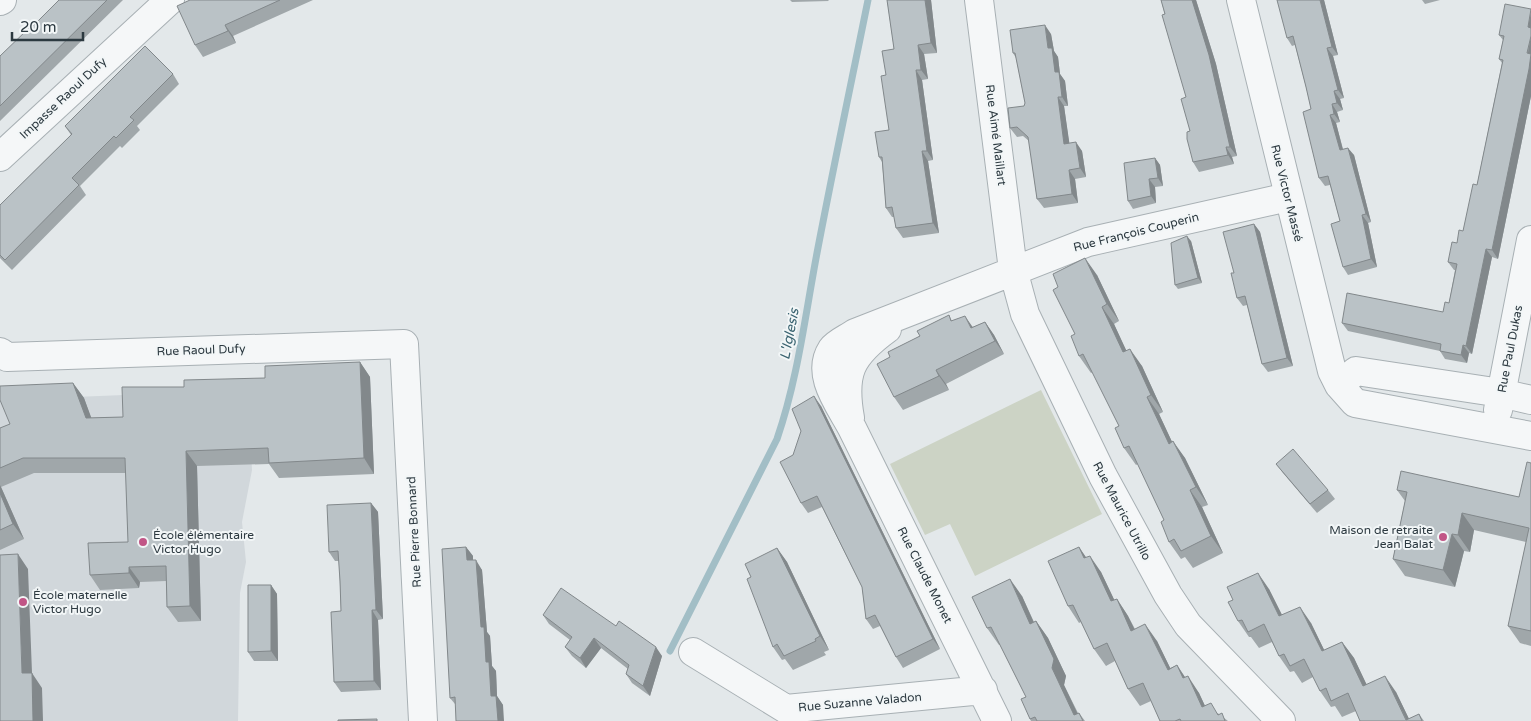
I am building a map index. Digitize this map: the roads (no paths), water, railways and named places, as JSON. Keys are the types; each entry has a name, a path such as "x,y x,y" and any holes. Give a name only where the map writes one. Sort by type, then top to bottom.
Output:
{"street":[{"name":"Impasse Raoul Dufy","path":"0,157 170,0"},
{"name":"Rue Aimé Maillart","path":"978,0 1013,270"},
{"name":"Rue Victor Massé","path":"1241,0 1332,371 1339,385 1355,403 1531,436"},
{"name":"Rue François Couperin","path":"852,428 846,394 850,367 865,346 906,315 1013,270 1088,242 1288,197"},
{"name":"Rue Paul Dukas","path":"1495,428 1531,240"},
{"name":"Rue Maurice Utrillo","path":"1013,270 1025,314 1103,476 1168,595 1188,625 1281,721"},
{"name":"Rue Raoul Dufy","path":"0,352 7,357 404,344"},
{"name":"Rue Pierre Bonnard","path":"404,344 423,721"},
{"path":"1339,385 1356,371 1502,393 1531,400"},
{"name":"Rue Claude Monet","path":"852,428 983,690 996,721"},
{"name":"Rue Suzanne Valadon","path":"693,652 786,709 983,690"}],"waterway":[{"name":"L'Iglesis","path":"670,651 777,439 784,416 796,370 823,221 868,0"}],"place":[{"name":"Maison de retraite Jean Balat","path":"1443,537"},
{"name":"École élémentaire Victor Hugo","path":"143,542"},
{"name":"École maternelle Victor Hugo","path":"23,602"}]}
